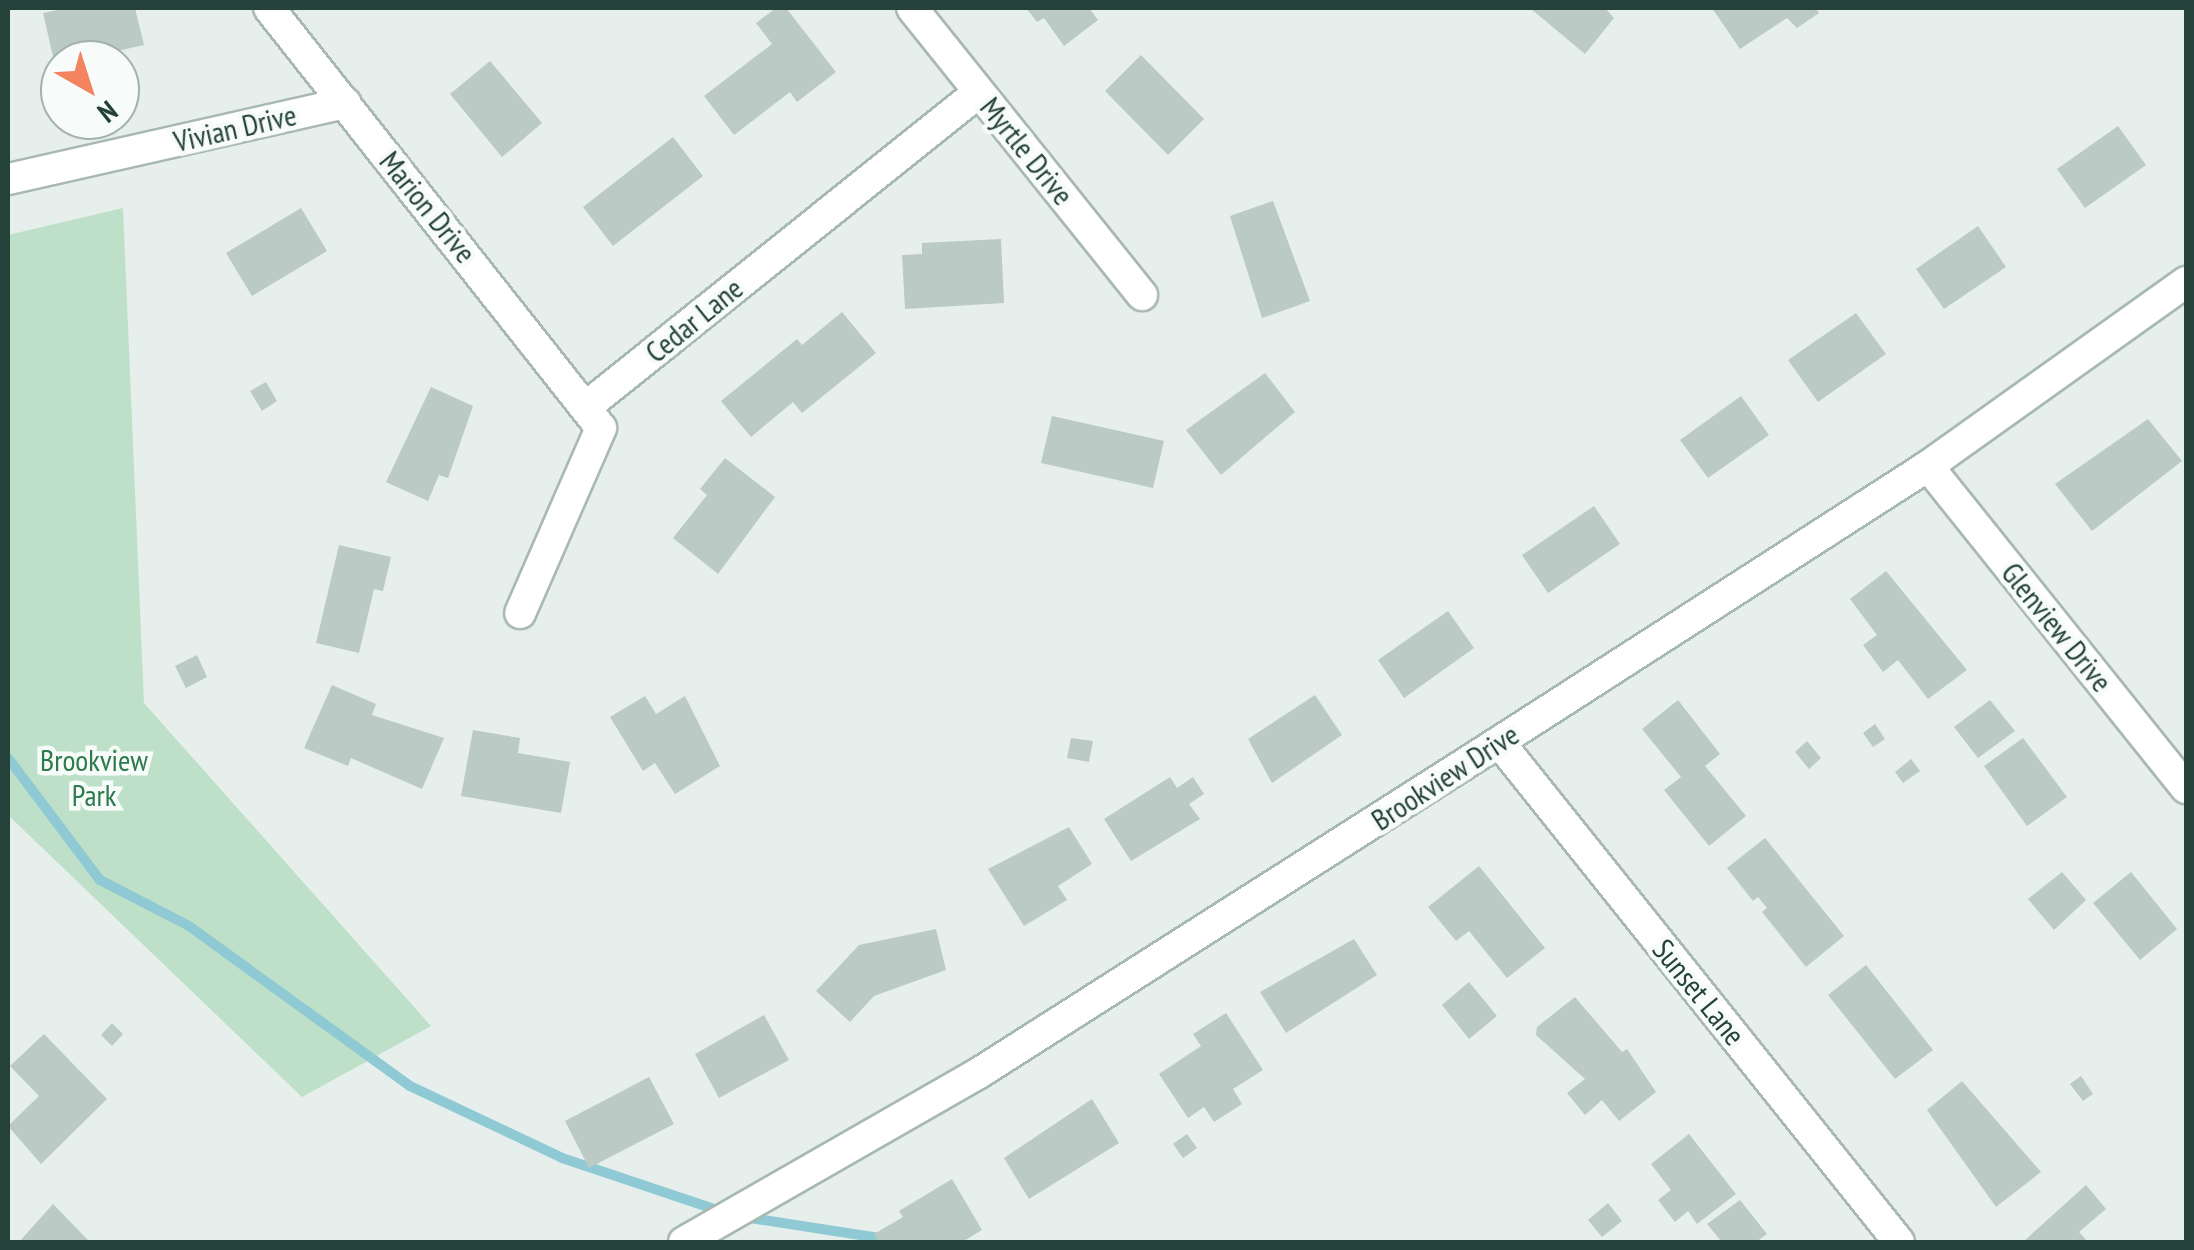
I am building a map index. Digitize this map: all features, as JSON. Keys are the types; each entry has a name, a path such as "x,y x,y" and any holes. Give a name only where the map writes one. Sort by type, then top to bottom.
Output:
{"street":[{"name":"Marion Drive","path":"269,8 587,406"},
{"name":"Myrtle Drive","path":"912,8 1142,296"},
{"name":"Cedar Lane","path":"587,406 980,92"},
{"name":"Vivian Drive","path":"8,179 346,104"},
{"name":"Brookview Drive","path":"684,1242 980,1074 1928,466 2186,282"},
{"path":"520,613 601,428 587,406"},
{"name":"Glenview Drive","path":"1928,466 2186,788"},
{"name":"Sunset Lane","path":"1499,742 1899,1242"}],"green space":[{"name":"Brookview Park","path":"123,208 144,703 431,1026 302,1097 8,815 8,235"}],"building":[{"path":"68,8 135,8 144,45 140,46 140,40 49,40 43,13"},
{"path":"776,8 786,8 836,72 797,102 790,92 734,135 704,96 772,44 756,23"},
{"path":"1026,8 1089,8 1098,20 1064,46 1044,18 1037,22"},
{"path":"1530,8 1605,8 1614,18 1585,54"},
{"path":"1712,8 1816,8 1819,13 1797,28 1787,18 1740,49"},
{"path":"1141,55 1204,119 1168,155 1105,91"},
{"path":"490,61 542,123 502,157 450,94"},
{"path":"2118,126 2146,165 2085,208 2057,169"},
{"path":"673,137 703,176 613,246 583,207"},
{"path":"1273,201 1310,301 1262,318 1230,216"},
{"path":"301,208 327,251 252,296 226,253"},
{"path":"1978,226 2006,267 1944,309 1916,269"},
{"path":"1001,239 1004,303 905,309 902,255 922,254 922,243"},
{"path":"842,312 876,353 802,413 793,402 751,437 721,401 797,339 802,345"},
{"path":"1856,313 1886,354 1818,402 1788,360"},
{"path":"1265,373 1295,412 1221,475 1186,430"},
{"path":"266,382 277,401 262,411 250,391"},
{"path":"431,387 473,406 448,478 439,475 428,501 386,482"},
{"path":"1741,396 1769,435 1708,478 1680,440"},
{"path":"1052,416 1164,441 1153,488 1041,463"},
{"path":"2148,419 2182,461 2092,531 2055,484"},
{"path":"725,458 775,497 718,574 673,538 707,495 700,489"},
{"path":"1594,506 1620,544 1548,593 1522,555"},
{"path":"339,545 391,557 383,591 374,589 359,653 316,643"},
{"path":"1886,571 1967,670 1928,699 1898,660 1883,672 1863,645 1877,635 1850,599"},
{"path":"1448,611 1474,648 1404,698 1378,660"},
{"path":"197,655 207,677 186,688 175,666"},
{"path":"332,685 376,704 372,715 444,738 422,789 351,758 348,766 304,748"},
{"path":"1315,695 1342,735 1272,783 1248,739"},
{"path":"645,696 656,714 685,696 720,766 675,794 655,763 643,771 610,717"},
{"path":"1678,700 1720,754 1705,766 1746,816 1709,846 1664,790 1681,777 1642,729"},
{"path":"1990,700 2015,731 1978,758 1954,727"},
{"path":"1875,724 1885,739 1873,747 1863,733"},
{"path":"473,730 520,738 518,753 570,762 561,813 461,796"},
{"path":"1071,738 1093,741 1089,762 1067,758"},
{"path":"2023,738 2067,797 2027,826 1984,766"},
{"path":"1807,741 1821,758 1809,769 1795,752"},
{"path":"1911,759 1920,771 1903,783 1895,772"},
{"path":"1170,777 1177,788 1193,777 1204,794 1189,804 1200,819 1131,861 1104,819"},
{"path":"1069,827 1092,864 1058,886 1067,900 1024,926 988,869"},
{"path":"1765,838 1844,936 1806,967 1762,912 1767,908 1758,897 1753,901 1727,868"},
{"path":"1479,866 1545,948 1507,978 1469,931 1456,941 1428,907"},
{"path":"2062,872 2086,900 2054,930 2028,899"},
{"path":"2131,872 2177,929 2140,960 2093,903"},
{"path":"936,929 946,970 874,996 850,1022 816,991 859,945"},
{"path":"1354,939 1377,975 1286,1033 1260,992"},
{"path":"1866,965 1933,1050 1895,1079 1828,995"},
{"path":"1469,982 1497,1016 1469,1039 1442,1005"},
{"path":"1575,997 1622,1052 1627,1049 1656,1092 1619,1121 1602,1100 1585,1115 1567,1093 1585,1079 1536,1035 1537,1027"},
{"path":"1226,1013 1263,1070 1233,1089 1242,1104 1214,1122 1204,1107 1188,1118 1159,1074 1201,1046 1193,1034"},
{"path":"764,1015 789,1060 719,1098 695,1054"},
{"path":"112,1023 123,1034 112,1046 101,1035"},
{"path":"44,1034 107,1099 41,1164 8,1126 39,1096 10,1066"},
{"path":"2081,1076 2093,1094 2083,1101 2070,1084"},
{"path":"649,1077 674,1124 589,1168 565,1121"},
{"path":"1962,1081 2041,1172 1996,1207 1927,1110"},
{"path":"1092,1099 1119,1143 1029,1199 1004,1158"},
{"path":"1187,1134 1197,1148 1183,1158 1173,1144"},
{"path":"1689,1134 1736,1194 1697,1224 1688,1211 1675,1222 1658,1200 1671,1190 1651,1164"},
{"path":"952,1179 982,1230 962,1242 879,1242 874,1234 903,1217 899,1211"},
{"path":"2086,1185 2106,1209 2079,1232 2088,1242 2023,1242"},
{"path":"1740,1200 1767,1234 1756,1242 1722,1242 1707,1224"},
{"path":"1608,1203 1622,1221 1602,1237 1588,1220"},
{"path":"53,1204 88,1240 19,1242"}],"waterway":[{"path":"8,758 100,880 189,926 410,1086 562,1158 723,1212"},
{"path":"744,1217 905,1242"}]}
